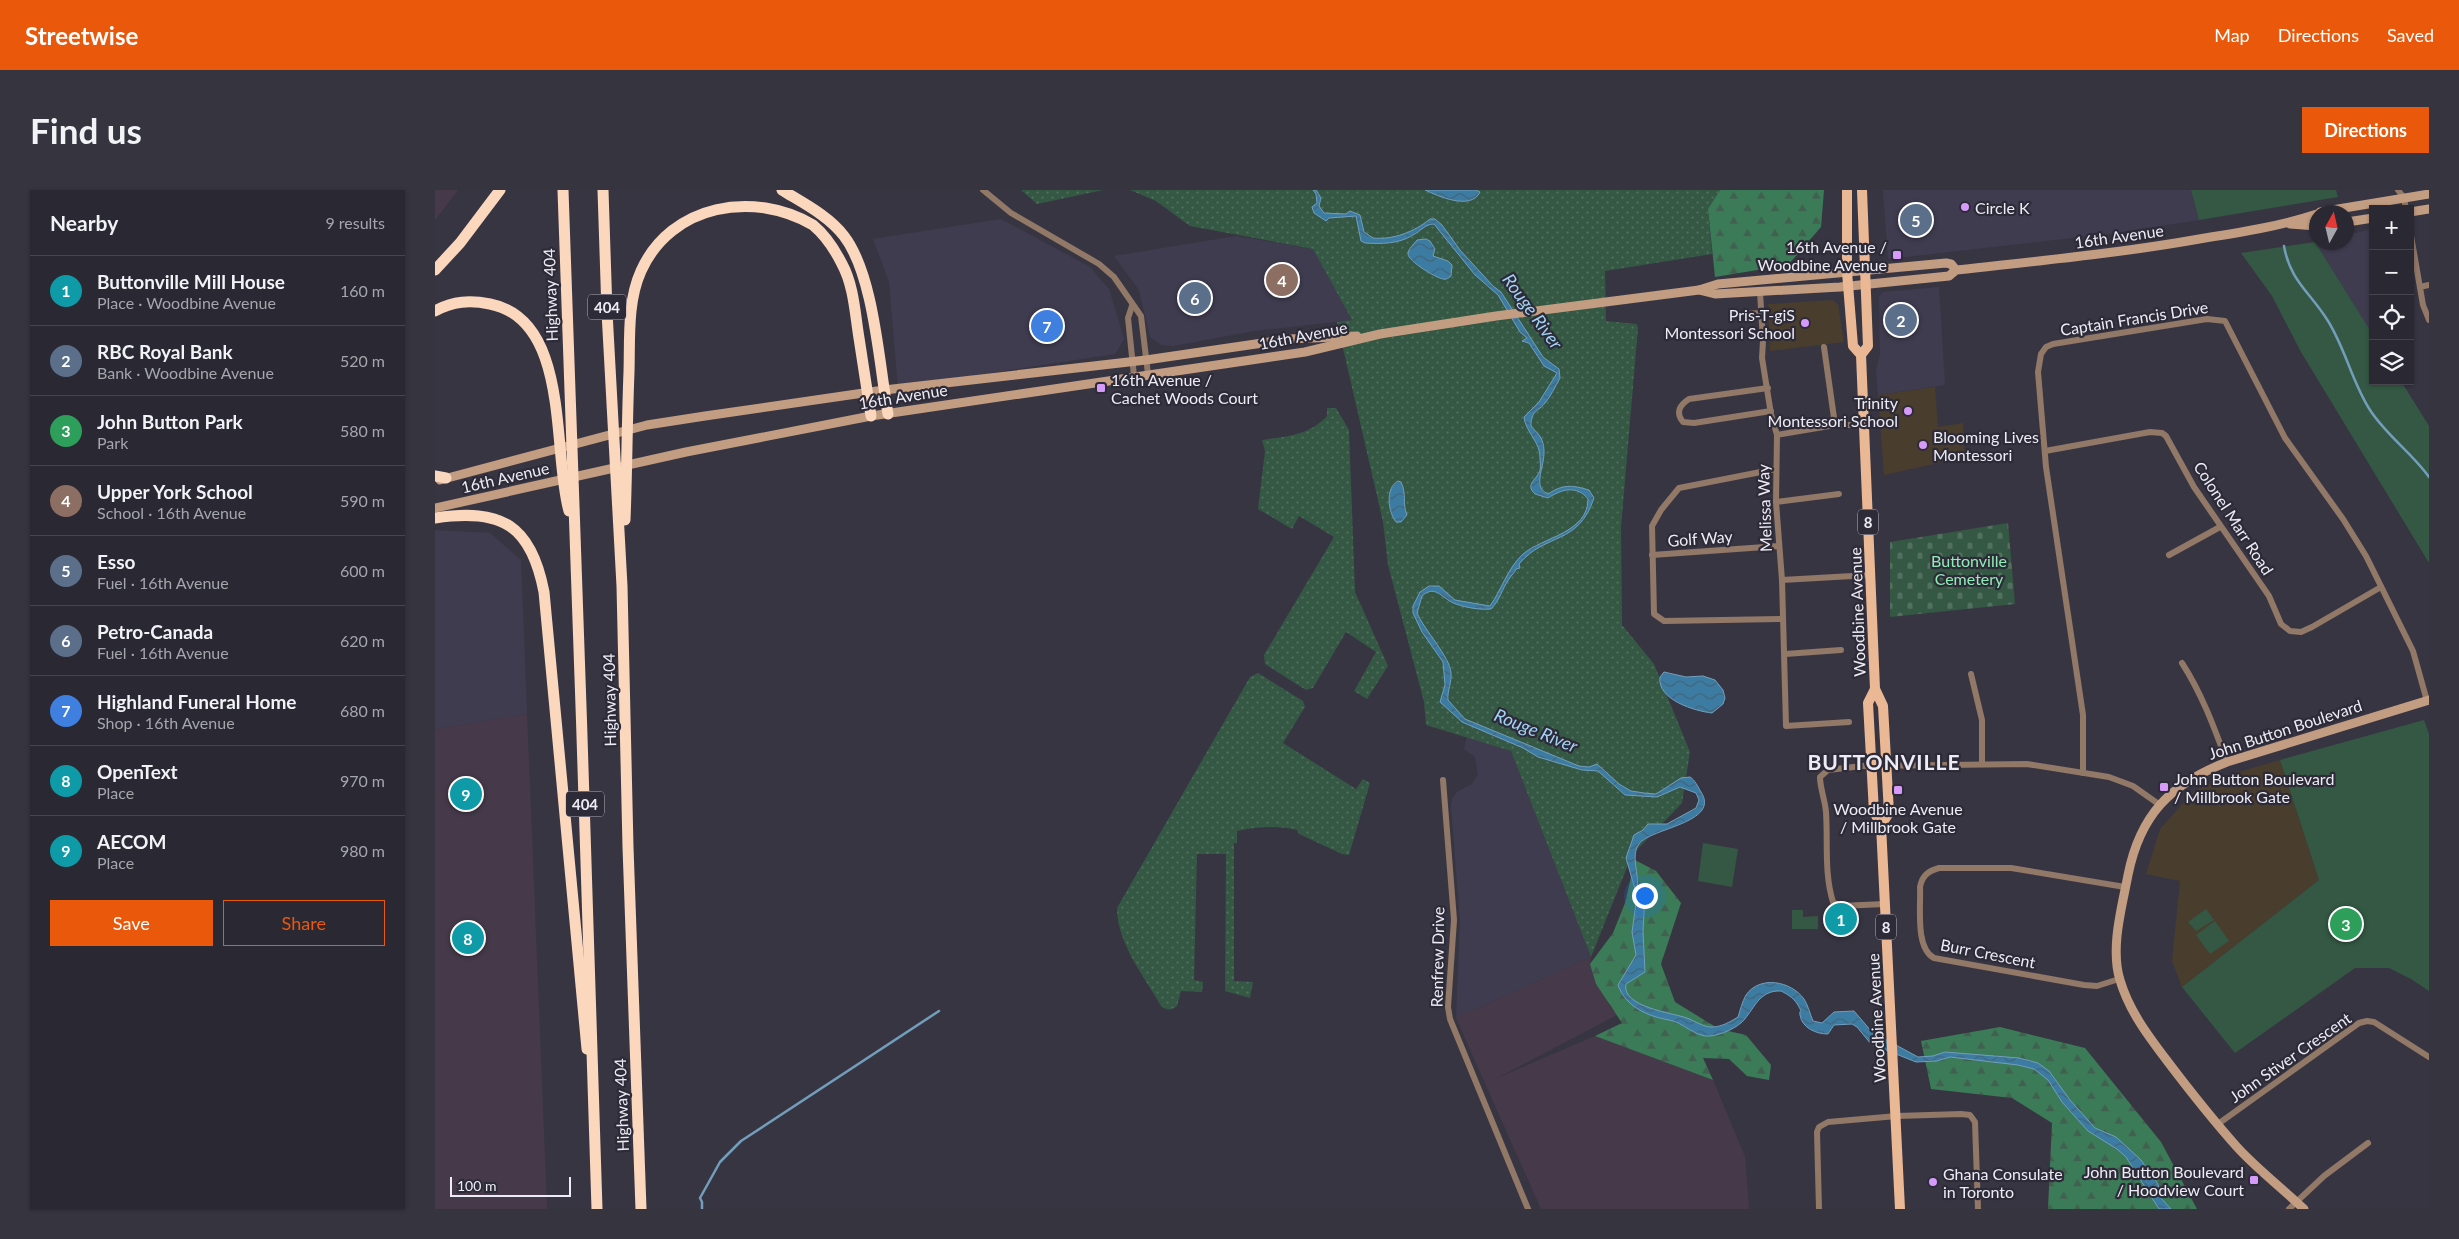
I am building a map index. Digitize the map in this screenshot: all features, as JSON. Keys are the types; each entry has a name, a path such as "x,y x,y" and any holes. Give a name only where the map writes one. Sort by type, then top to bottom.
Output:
{"highway":[{"path":"435,270 460,243 500,190"},
{"name":"Highway 404","path":"563,190 571,422 569,494 573,524 591,972 597,1209"},
{"name":"404","path":"603,190 613,424 621,486"},
{"path":"782,190 825,218 843,235 860,263 869,296 888,414"},
{"path":"621,486 627,422 630,316 640,272 657,243 675,224 695,212 720,202 747,199 777,205 809,221 828,241 843,266 853,298 871,416"},
{"path":"435,311 446,305 471,301 497,306 520,318 541,347 551,374 569,494"},
{"name":"Highway 404","path":"621,486 628,847 641,1209"},
{"path":"435,518 469,514 485,515 503,522 516,530 530,545 539,566 544,592 594,1116"}],"main road":[{"name":"Woodbine Avenue","path":"1847,190 1847,272 1853,346 1861,355"},
{"name":"Woodbine Avenue","path":"1862,190 1863,270 1868,346 1861,355 1863,426 1875,689 1883,706 1889,813 1881,825"},
{"name":"16th Avenue","path":"2354,205 2406,194 2429,194"},
{"path":"2414,211 2429,209"},
{"name":"16th Avenue","path":"1699,290 1715,294 1760,292 1848,287 1949,276 1956,270 2106,255 2284,224 2309,216"},
{"path":"2354,221 2369,219"},
{"name":"16th Avenue","path":"2284,224 2309,226"},
{"name":"16th Avenue","path":"435,508 687,452 871,416 1305,352 1380,334 1496,316 1699,290 1718,284 1946,263 1951,264 1956,270"},
{"name":"16th Avenue","path":"439,478 647,425 867,392 1132,362 1290,339 1380,334"},
{"name":"Woodbine Avenue","path":"1875,689 1869,703 1874,812 1881,825 1897,1116 1900,1209"},
{"name":"John Button Boulevard","path":"2303,1209 2238,1148 2158,1049 2136,1016 2119,980 2117,947 2125,888 2132,857 2138,838 2160,805 2184,782 2200,772 2227,762 2428,701"}],"street":[{"path":"983,190 1011,213 1099,264 1114,277 1132,306 1141,316 1148,374"},
{"path":"2398,190 2406,194"},
{"path":"2414,250 2423,305 2429,320"},
{"path":"2420,286 2429,285"},
{"name":"Melissa Way","path":"1760,292 1763,341 1761,358 1777,435 1776,502 1782,580 1786,726 1849,722"},
{"path":"1132,306 1128,318 1134,376"},
{"path":"1732,315 1760,313"},
{"name":"Captain Francis Drive","path":"2083,773 2083,715 2057,550 2038,372 2041,354 2046,347 2207,319 2221,319 2231,329 2285,438 2343,518 2366,556 2413,651 2428,701"},
{"path":"1824,347 1835,424"},
{"path":"1768,388 1689,399 1678,410 1679,417 1683,422 1693,423 1771,411"},
{"path":"1777,435 1835,424 1863,426"},
{"name":"Colonel Marr Road","path":"2045,451 2150,432 2162,433 2170,442 2194,487 2220,527 2269,596 2281,624 2290,631 2301,632 2312,627 2381,587"},
{"path":"1776,469 1679,488 1661,510 1652,526 1654,614 1664,622 1783,619"},
{"path":"1776,502 1839,494"},
{"path":"2169,555 2220,527"},
{"name":"Golf Way","path":"1653,555 1779,546"},
{"path":"1782,580 1870,575"},
{"path":"1785,654 1841,650"},
{"path":"2183,663 2198,687 2207,707 2227,762"},
{"path":"1971,674 1982,720 1982,763"},
{"path":"1885,904 1840,906 1833,902 1826,846 1825,793 1820,783 1820,777 1828,770 1873,766 1982,763 2027,764 2109,777 2133,786 2160,805"},
{"name":"Renfrew Drive","path":"1443,780 1454,928 1449,1007 1450,1019 1527,1209"},
{"name":"Burr Crescent","path":"2119,980 2097,986 2084,985 1934,958 1927,955 1923,946 1920,888 1921,880 1930,871 1939,868 1999,867 2125,888"},
{"name":"John Stiver Crescent","path":"2219,1124 2353,1027 2367,1020 2374,1022 2429,1057"},
{"path":"1819,1209 1817,1132 1819,1127 1828,1122 1897,1116 1961,1114 1970,1115 1973,1118 1978,1209"},
{"path":"2289,1209 2295,1201 2368,1143"}],"shaded area":[{"path":"435,190 458,190 435,220"},
{"path":"1883,190 2191,190 2199,220 2107,234 1888,259"},
{"path":"1001,219 1090,267 1109,289 1124,339 1115,354 898,387 889,282 873,239"},
{"path":"2369,230 2369,329 2320,250 2354,250 2354,233"},
{"path":"1236,236 1313,249 1353,320 1254,331 1173,346 1161,345 1150,337 1139,290 1114,256"},
{"path":"1939,287 1945,385 1878,395 1876,370 1880,355 1879,297 1883,292"},
{"name":"Pris-T-giS Montessori School","path":"1832,300 1838,304 1844,342 1770,351 1768,304"},
{"path":"1935,387 1938,427 1963,423 1965,457 1884,475 1878,395"},
{"path":"435,530 490,533 521,560 527,714 435,729"},
{"path":"527,714 547,1209 435,1209 435,729"},
{"path":"1467,737 1511,751 1591,957 1456,1018 1460,920 1451,806 1452,799 1457,792 1472,784 1478,775 1475,757 1464,749"},
{"path":"2280,760 2319,880 2182,987 2172,961 2180,881 2146,874 2160,829 2194,791 2225,776"},
{"path":"1591,957 1590,964 1609,1005 1617,1015 1495,1079 1595,1036 1713,1080 1745,1157 1749,1209 1541,1209 1456,1018"}],"green space":[{"path":"1021,190 1103,190 1037,204"},
{"path":"1130,190 1720,190 1708,209 1712,254 1605,271 1606,321 1637,324 1638,328 1621,527 1622,625 1654,664 1690,752 1682,803 1632,855 1591,957 1511,751 1426,725 1424,702 1388,565 1383,522 1337,322 1352,320 1313,249 1190,226 1156,201"},
{"path":"1720,190 1824,190 1821,227 1788,265 1715,277 1708,209"},
{"path":"2191,190 2336,190 2338,197 2199,220"},
{"path":"2309,243 2309,250 2320,250 2369,329 2369,385 2403,385 2429,426 2429,563 2301,352 2272,296 2241,253"},
{"path":"1327,408 1336,408 1349,430 1355,592 1388,666 1367,699 1354,691 1376,652 1346,632 1313,688 1306,690 1265,664 1264,655 1334,537 1299,516 1292,529 1258,509 1265,451 1262,440 1289,436 1312,428 1327,416"},
{"name":"Buttonville Cemetery","path":"2008,523 2015,604 1890,617 1890,542"},
{"path":"1258,673 1303,701 1305,707 1283,743 1356,789 1363,779 1370,783 1349,855 1342,854 1299,834 1297,830 1267,827 1237,831 1237,843 1234,843 1234,981 1253,982 1250,998 1225,991 1226,854 1197,854 1194,980 1203,982 1202,992 1181,991 1177,1006 1173,1009 1167,1009 1161,1006 1126,946 1121,934 1117,908 1250,677"},
{"path":"2424,720 2429,734 2429,991 2389,968 2355,968 2235,1053 2182,987 2319,880 2280,760"},
{"path":"1703,843 1738,849 1732,887 1698,881"},
{"path":"1635,860 1656,871 1681,903 1661,964 1675,1002 1719,1029 1746,1035 1771,1065 1769,1080 1747,1076 1729,1059 1703,1058 1713,1080 1595,1036 1622,1023 1596,984 1590,964 1613,933 1625,903"},
{"path":"2206,909 2214,920 2196,931 2188,922"},
{"path":"1792,910 1803,910 1803,917 1818,916 1818,929 1792,929"},
{"path":"2215,921 2229,941 2210,954 2196,935"},
{"path":"2000,1027 2085,1048 2161,1142 2197,1209 2048,1209 2052,1123 2012,1098 1931,1089 1921,1041"}],"water":[{"path":"1313,190 1316,190 1321,198 1319,206 1324,213 1346,214 1350,211 1360,215 1364,232 1373,238 1388,238 1403,234 1417,228 1430,219 1435,219 1442,225 1460,250 1493,286 1501,292 1543,357 1559,369 1560,378 1553,391 1535,412 1531,421 1531,426 1540,436 1544,446 1540,485 1542,490 1548,494 1558,488 1568,486 1589,490 1594,498 1587,513 1579,524 1570,532 1540,547 1519,564 1520,568 1516,569 1510,577 1497,602 1491,609 1469,608 1452,602 1432,591 1422,596 1417,613 1450,667 1451,676 1448,700 1465,719 1579,766 1589,767 1597,764 1619,784 1631,791 1656,794 1681,778 1690,777 1701,792 1705,802 1701,811 1682,824 1646,838 1636,849 1637,889 1643,891 1645,895 1643,931 1645,972 1626,984 1627,992 1631,998 1649,1008 1687,1018 1705,1026 1715,1027 1738,1017 1746,995 1752,989 1759,985 1775,983 1791,988 1804,999 1813,1021 1822,1023 1834,1012 1854,1011 1872,1032 1918,1057 1933,1056 1945,1052 2019,1058 2038,1063 2049,1071 2070,1100 2095,1128 2116,1137 2141,1160 2158,1184 2160,1197 2171,1209 2159,1209 2126,1157 2117,1149 2088,1131 2062,1102 2048,1080 2034,1069 2018,1065 1950,1057 1937,1061 1916,1062 1871,1044 1857,1027 1852,1024 1834,1025 1828,1034 1819,1033 1807,1027 1801,1020 1801,1010 1797,1004 1781,991 1774,991 1763,996 1737,1026 1724,1033 1710,1036 1700,1035 1674,1021 1645,1013 1626,999 1618,985 1636,955 1632,932 1637,896 1626,858 1634,835 1643,830 1648,824 1667,824 1696,808 1699,800 1696,793 1680,787 1657,797 1625,795 1598,771 1582,770 1538,757 1523,748 1462,722 1440,702 1445,685 1443,662 1422,632 1413,613 1413,606 1420,592 1429,586 1439,586 1455,600 1490,606 1513,566 1523,554 1563,533 1581,520 1586,510 1588,499 1584,495 1574,490 1569,490 1559,492 1548,498 1535,494 1531,487 1540,470 1540,453 1524,417 1539,402 1557,373 1544,366 1529,343 1522,341 1527,338 1520,332 1498,295 1475,275 1434,224 1426,226 1408,238 1396,242 1365,243 1361,241 1356,216 1329,218 1326,221 1314,213 1312,207 1317,203 1316,194"},
{"path":"1425,190 1476,190 1480,192 1476,198 1462,201 1446,198"},
{"path":"1426,239 1430,241 1435,249 1433,256 1448,261 1452,265 1451,276 1447,279 1439,278 1417,265 1409,257 1409,250 1417,240"},
{"path":"1398,481 1403,486 1407,515 1401,522 1396,522 1393,518 1389,500 1391,489"},
{"path":"1664,672 1686,677 1703,676 1715,680 1723,690 1725,698 1723,704 1712,713 1696,710 1679,703 1664,692 1660,677"}],"waterway":[{"path":"2284,246 2291,268 2301,286 2328,321 2340,343 2358,388 2370,410 2429,477"},
{"path":"702,1209 700,1198 720,1162 741,1141 939,1011"}],"place":[{"name":"Circle K","path":"1965,207"},
{"name":"Esso","path":"1916,220"},
{"name":"16th Avenue / Woodbine Avenue","path":"1897,255"},
{"name":"Upper York School","path":"1282,280"},
{"name":"Petro-Canada","path":"1195,298"},
{"name":"RBC Royal Bank","path":"1901,320"},
{"name":"Pris-T-giS Montessori School","path":"1805,323"},
{"name":"Highland Funeral Home","path":"1047,326"},
{"name":"16th Avenue / Cachet Woods Court","path":"1101,388"},
{"name":"Trinity Montessori School","path":"1908,411"},
{"name":"Blooming Lives Montessori","path":"1923,445"},
{"name":"John Button Boulevard / Millbrook Gate","path":"2164,787"},
{"name":"Woodbine Avenue / Millbrook Gate","path":"1898,790"},
{"name":"AECOM","path":"466,794"},
{"name":"Buttonville Mill House","path":"1841,919"},
{"name":"John Button Park","path":"2346,924"},
{"name":"OpenText","path":"468,938"},
{"name":"John Button Boulevard / Hoodview Court","path":"2254,1180"},
{"name":"Ghana Consulate in Toronto","path":"1933,1182"}],"district":[{"name":"BUTTONVILLE","path":"1884,761"}],"water label":[{"name":"Rouge River","path":"1533,311"},
{"name":"Rouge River","path":"1536,730"}]}
